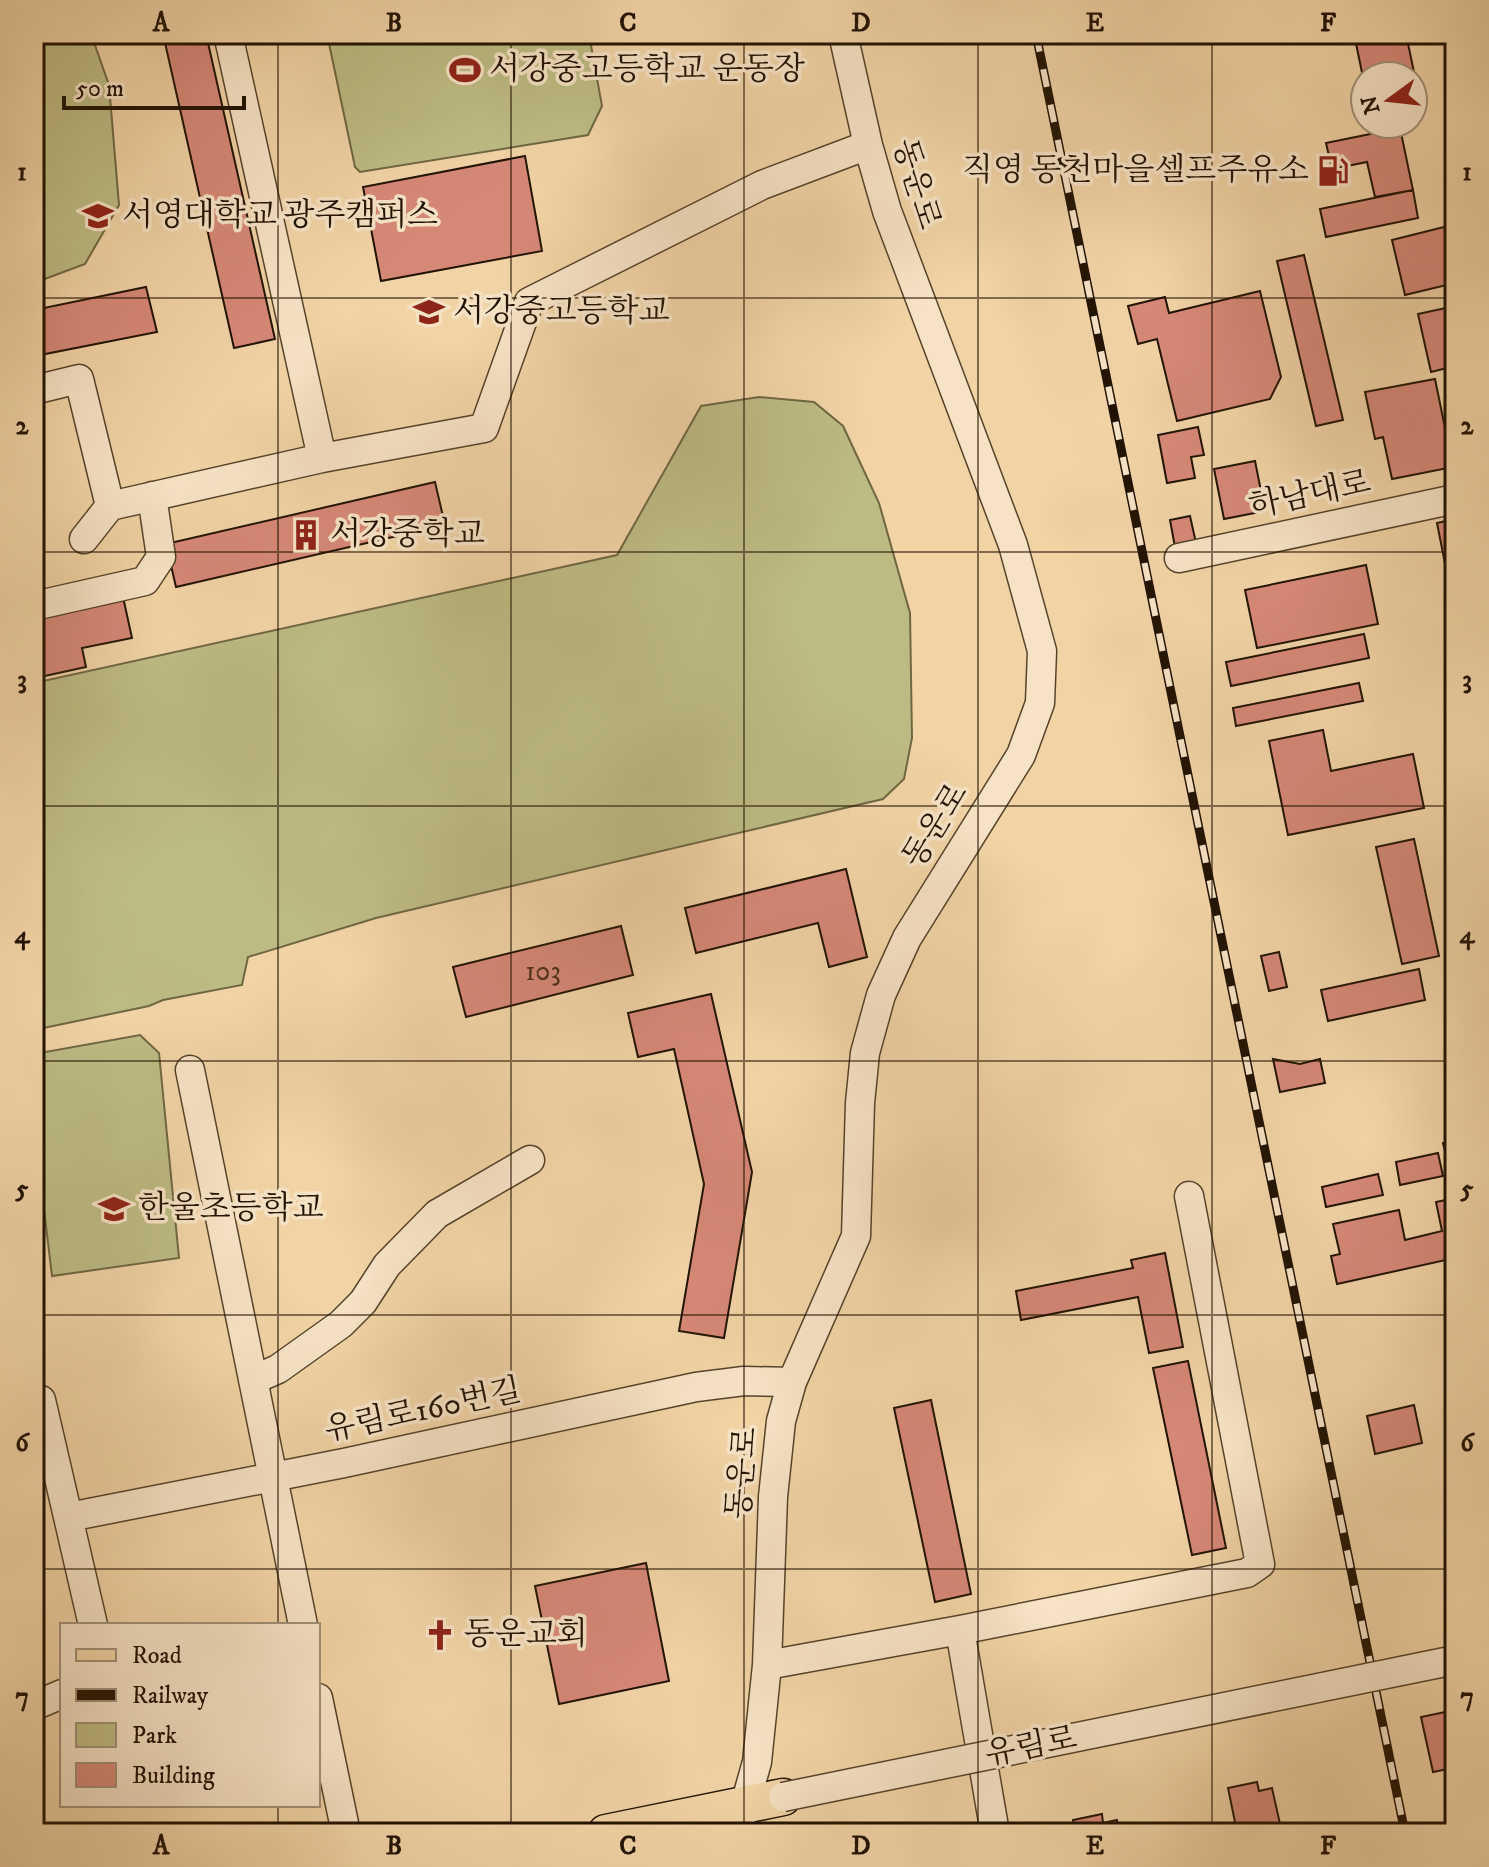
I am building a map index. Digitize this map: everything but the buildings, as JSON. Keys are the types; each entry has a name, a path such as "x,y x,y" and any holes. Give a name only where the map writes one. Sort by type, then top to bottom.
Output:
{"main road":[{"name":"유림로","path":"606,1833 741,1819 783,1797"}],"street":[{"path":"228,34 322,458"},
{"name":"동운로","path":"741,1819 757,1762 767,1665 773,1497 781,1421 792,1382 856,1236 860,1103 865,1053 881,995 907,938 1021,755 1040,703 1042,651 1013,545 912,279 868,145 843,34"},
{"path":"84,539 110,506 322,458 484,428 529,302 762,185 868,145"},
{"path":"34,390 79,379 110,506"},
{"path":"34,606 145,581 161,557 152,496"},
{"name":"하남대로","path":"1179,558 1455,499"},
{"path":"190,1070 303,1623"},
{"path":"253,1380 278,1369 341,1324 363,1302 387,1265 437,1214 530,1160"},
{"path":"767,1665 1247,1573 1260,1564 1189,1196"},
{"name":"유림로160번길","path":"69,1517 696,1387 744,1381 792,1382"},
{"path":"41,1400 93,1623"},
{"path":"960,1630 995,1833"},
{"name":"유림로","path":"783,1797 1455,1660"},
{"path":"34,1706 60,1695"},
{"path":"320,1708 346,1833"}],"green space":[{"path":"34,34 91,34 109,85 119,205 85,264 34,283"},
{"name":"서강중고등학교 운동장","path":"327,34 589,34 602,106 588,135 360,172 355,167"},
{"path":"759,397 814,402 843,426 879,503 910,613 912,738 904,779 883,799 376,918 248,957 242,985 34,1030 34,683 617,555 701,406"},
{"path":"140,1035 159,1053 179,1258 52,1276 34,1126 34,1054"}],"railway":[{"path":"1036,34 1405,1833"}],"place":[{"name":"서강중고등학교 운동장","path":"465,70"},
{"name":"직영 동천마을셀프주유소","path":"1333,171"},
{"name":"서영대학교 광주캠퍼스","path":"98,216"},
{"name":"서강중고등학교","path":"429,312"},
{"name":"서강중학교","path":"306,535"},
{"name":"한울초등학교","path":"114,1209"},
{"name":"동운교회","path":"440,1635"}]}
